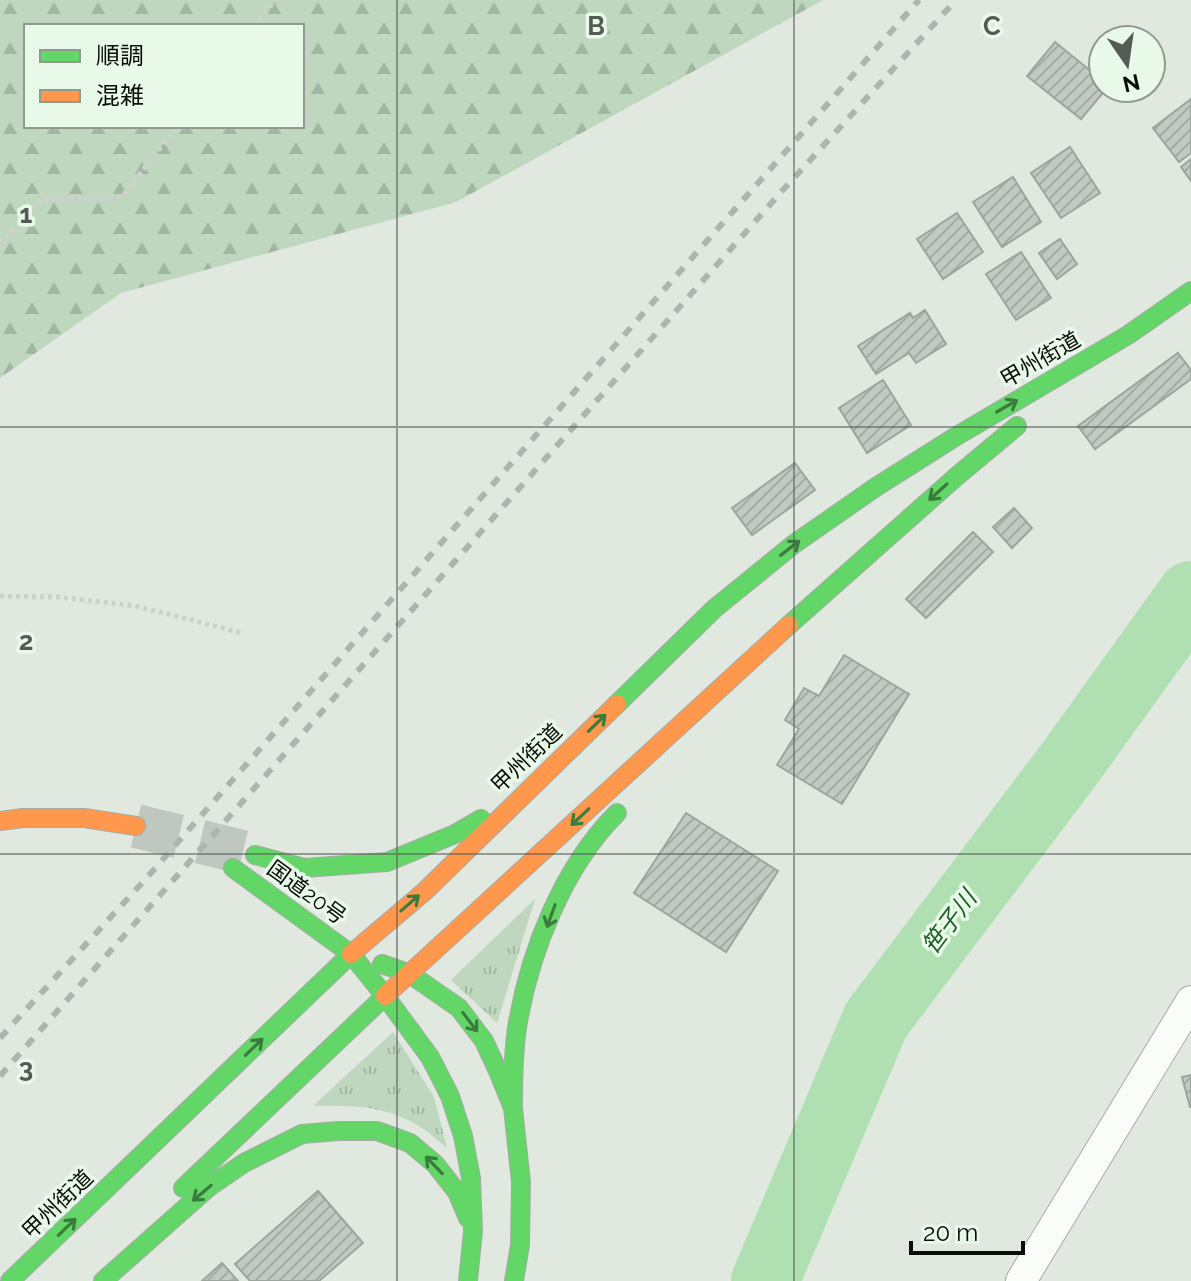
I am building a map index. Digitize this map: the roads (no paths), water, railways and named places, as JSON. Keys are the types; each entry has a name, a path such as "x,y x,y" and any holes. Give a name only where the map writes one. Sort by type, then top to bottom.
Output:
{"main road":[{"name":"甲州街道","path":"10,1281 351,954 424,892 714,609 794,544 876,487 1128,335 1191,291"},
{"name":"甲州街道","path":"86,1281 385,996 774,639 957,476 1128,335"},
{"path":"657,770 774,639"},
{"path":"255,855 304,868 387,862 455,834 520,797"},
{"path":"514,1281 520,1245 521,1182 513,1108 514,1052 521,1004 559,894 593,838 625,804"},
{"path":"0,821 84,818 136,826"},
{"name":"国道20号","path":"233,868 351,954 430,1057 450,1096 463,1136 471,1178 473,1231 468,1281"},
{"name":"国道20号","path":"351,954 410,974 459,1008 484,1041 513,1108"},
{"path":"103,1281 209,1187 244,1163 302,1134 377,1131 410,1143 435,1164 457,1192 473,1231"}],"street":[{"path":"1021,1281 1191,1001"}],"waterway":[{"name":"笹子川","path":"765,1281 876,1020 1070,763 1191,595"}],"tunnel":[{"path":"136,826 255,855"}],"railway":[{"path":"0,1038 142,883 919,0"},
{"path":"0,1076 782,191 956,0"}]}
